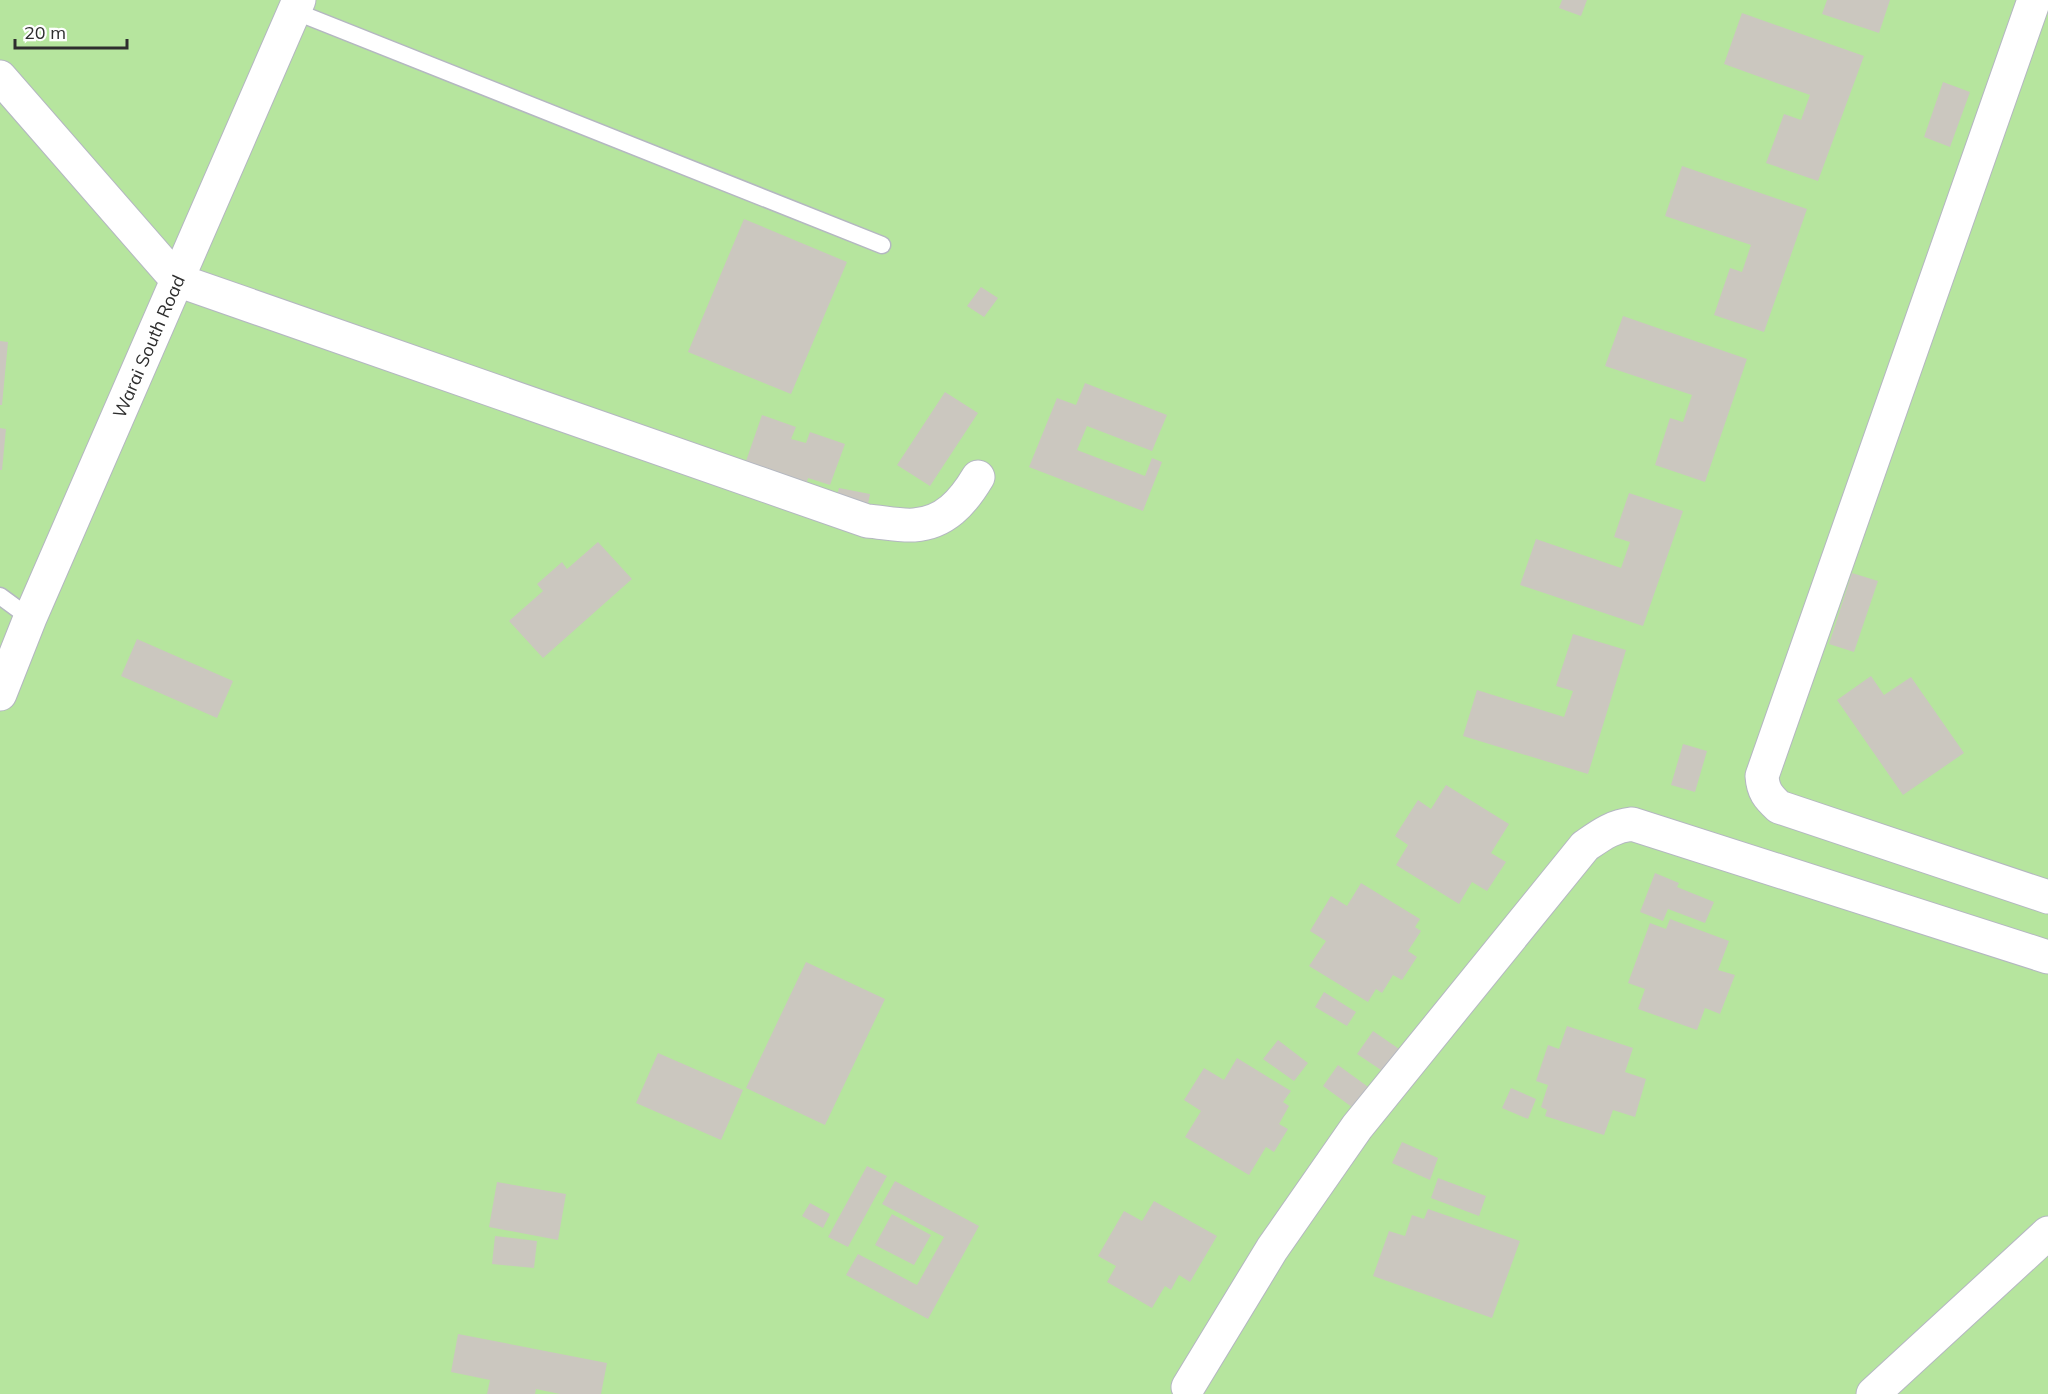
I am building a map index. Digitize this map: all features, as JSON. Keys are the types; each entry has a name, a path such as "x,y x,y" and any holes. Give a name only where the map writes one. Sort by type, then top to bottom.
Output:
{"street":[{"path":"2034,0 1762,776 1762,786 1767,796 1779,807 2048,897"},
{"name":"Warai South Road","path":"0,694 30,618 297,6"},
{"path":"0,77 177,280 867,520 914,525 941,517 965,499 978,477"},
{"path":"1188,1387 1272,1249 1357,1127 1585,846 1607,830 1618,825 1632,824 2048,957"},
{"path":"1873,1394 2048,1233"}],"lane":[{"path":"297,6 882,245"},
{"path":"0,596 30,618"}],"green space":[{"path":"0,0 2048,0 2048,1394 0,1394"}],"building":[{"path":"1562,0 1587,0 1581,16 1559,8"},
{"path":"1827,0 1890,0 1879,33 1822,14"},
{"path":"1742,13 1864,56 1818,181 1766,163 1784,114 1801,120 1810,95 1724,64"},
{"path":"1943,82 1970,92 1950,147 1924,137"},
{"path":"1682,166 1807,209 1764,332 1714,315 1730,268 1742,272 1751,245 1665,216"},
{"path":"744,219 847,262 791,394 688,352"},
{"path":"981,287 998,298 984,317 967,306"},
{"path":"1623,316 1747,359 1705,482 1655,465 1670,418 1683,422 1692,395 1605,366"},
{"path":"0,341 8,342 2,405 0,405"},
{"path":"1085,383 1167,415 1152,451 1087,426 1077,450 1145,476 1152,458 1162,462 1143,511 1029,467 1057,398 1076,405"},
{"path":"945,392 978,413 930,486 897,465"},
{"path":"762,415 796,427 791,439 806,443 810,432 845,444 830,485 808,478 807,482 746,461"},
{"path":"0,428 6,429 2,470 0,470"},
{"path":"839,488 870,494 867,509 835,502"},
{"path":"1629,493 1683,511 1643,626 1520,585 1536,539 1621,568 1630,542 1614,537"},
{"path":"598,542 632,579 543,658 509,621 543,591 537,584 562,562 567,569"},
{"path":"1852,573 1878,581 1854,652 1829,644"},
{"path":"1573,634 1626,650 1588,774 1463,736 1477,690 1564,717 1573,691 1556,686"},
{"path":"137,639 233,681 217,718 121,676"},
{"path":"1871,676 1884,695 1911,677 1964,753 1903,795 1837,700"},
{"path":"1683,744 1707,751 1695,792 1671,785"},
{"path":"1446,785 1509,824 1491,853 1506,862 1487,891 1472,882 1459,904 1396,865 1408,845 1395,836 1418,800 1431,809"},
{"path":"1655,873 1679,883 1677,887 1714,902 1705,923 1668,909 1663,921 1640,912"},
{"path":"1361,883 1420,919 1415,927 1421,931 1408,951 1417,957 1402,980 1393,975 1382,993 1376,989 1368,1002 1309,966 1326,941 1310,931 1331,896 1347,906"},
{"path":"1670,919 1729,941 1718,970 1735,975 1720,1014 1705,1008 1697,1030 1638,1009 1645,989 1628,983 1650,923 1666,929"},
{"path":"806,962 885,999 825,1125 746,1088"},
{"path":"1324,992 1356,1012 1347,1026 1315,1007"},
{"path":"1567,1026 1633,1048 1625,1072 1646,1079 1635,1117 1613,1110 1604,1135 1545,1116 1547,1110 1541,1107 1548,1085 1536,1081 1548,1045 1559,1049"},
{"path":"1373,1031 1402,1051 1387,1074 1357,1054"},
{"path":"1278,1040 1308,1063 1294,1081 1263,1059"},
{"path":"658,1053 743,1090 721,1140 636,1103"},
{"path":"1237,1058 1291,1091 1283,1102 1289,1106 1279,1124 1288,1129 1274,1152 1266,1147 1249,1175 1185,1137 1201,1111 1184,1100 1204,1068 1224,1080"},
{"path":"1338,1065 1371,1089 1356,1110 1323,1086"},
{"path":"1511,1088 1536,1099 1528,1119 1502,1108"},
{"path":"1402,1142 1438,1158 1430,1180 1392,1163"},
{"path":"867,1166 887,1176 848,1247 828,1237"},
{"path":"1438,1178 1486,1196 1479,1216 1431,1198"},
{"path":"895,1181 979,1226 928,1319 846,1275 858,1254 917,1285 944,1237 882,1204"},
{"path":"497,1182 566,1194 558,1240 489,1227"},
{"path":"1154,1201 1217,1236 1190,1282 1179,1275 1171,1290 1165,1286 1152,1308 1107,1282 1116,1266 1098,1256 1124,1211 1142,1221"},
{"path":"810,1203 830,1214 823,1228 802,1216"},
{"path":"1428,1209 1520,1241 1492,1318 1373,1276 1389,1231 1405,1236 1412,1215 1424,1219"},
{"path":"892,1214 931,1235 914,1265 875,1245"},
{"path":"495,1236 537,1241 534,1268 492,1264"},
{"path":"458,1334 607,1363 601,1394 560,1394 536,1389 535,1394 487,1394 490,1380 451,1372"}]}
